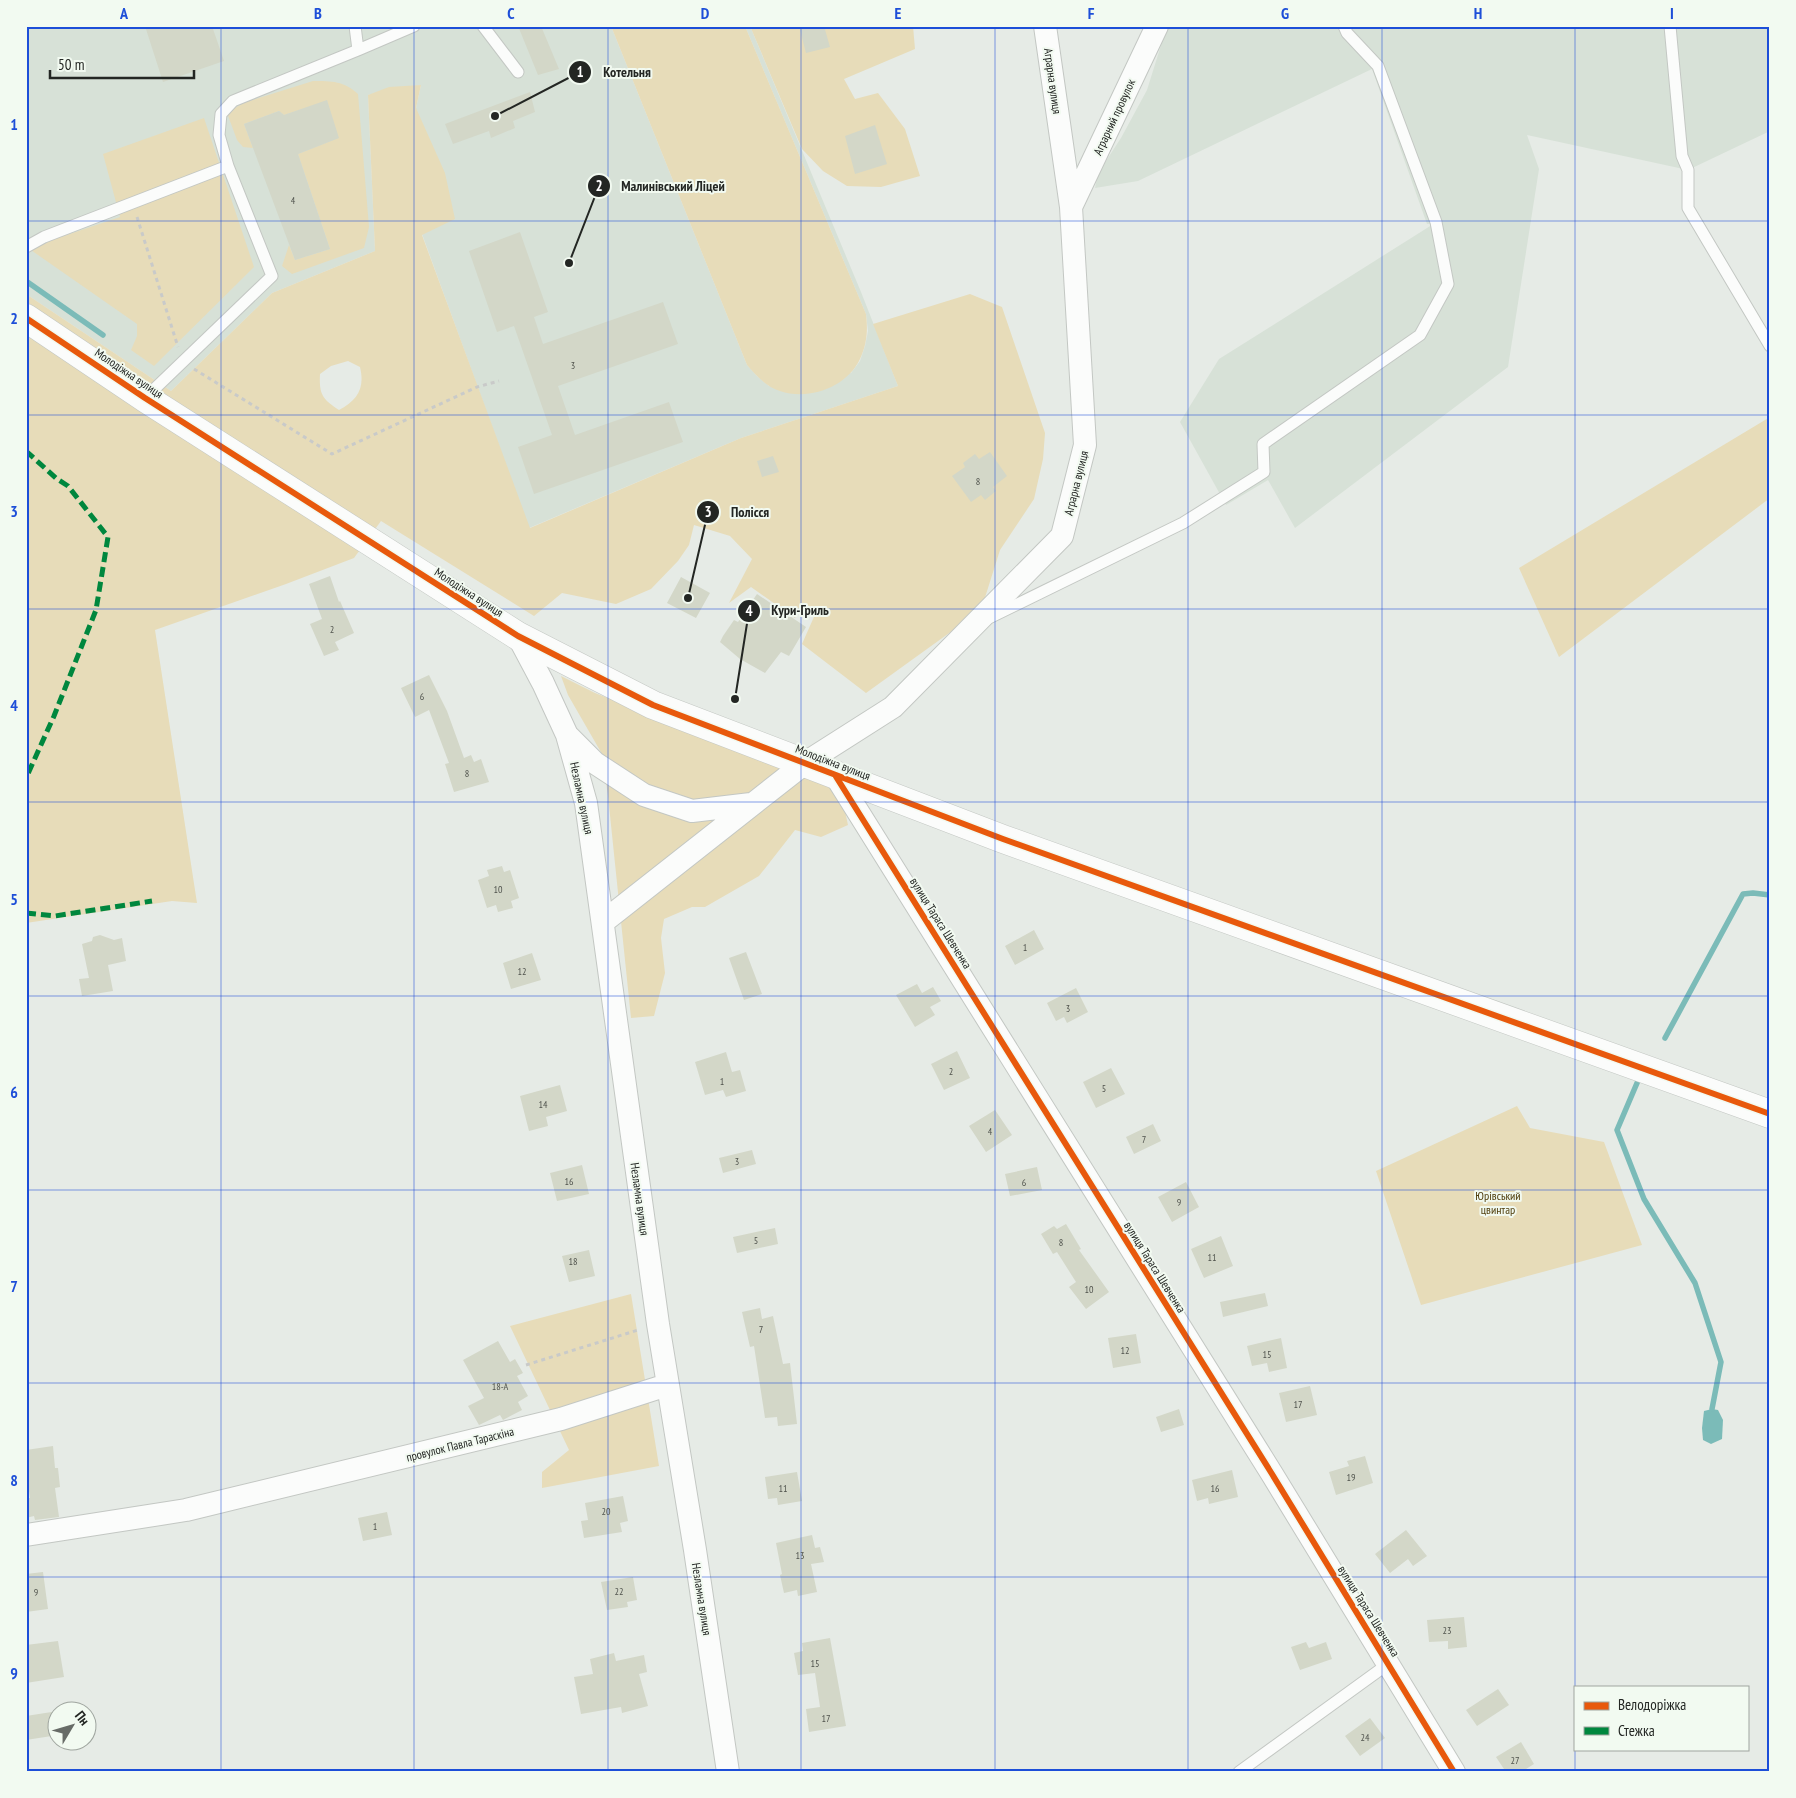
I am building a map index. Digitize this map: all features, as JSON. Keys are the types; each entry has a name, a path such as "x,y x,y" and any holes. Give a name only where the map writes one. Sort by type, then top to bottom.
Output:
{"street":[{"name":"Аграрна вулиця","path":"603,922 805,763 893,707 1062,536 1085,445 1071,207 1045,26"},
{"name":"Аграрний провулок","path":"1071,207 1157,26"},
{"name":"Молодіжна вулиця","path":"26,318 145,398 518,636 653,705 1003,839 1770,1114"},
{"name":"Незламна вулиця","path":"518,636 543,683 567,735 586,803 658,1324 695,1550 728,1772"},
{"path":"567,735 595,764 644,795 692,811 752,804"},
{"name":"вулиця Тараса Шевченка","path":"835,774 1266,1465 1454,1772"},
{"name":"провулок Павла Тараскіна","path":"26,1535 186,1510 561,1420 667,1385"}],"lane":[{"path":"355,26 358,50"},
{"path":"145,398 272,276 228,166 219,135 221,114 233,101 414,26"},
{"path":"483,26 518,72"},
{"path":"974,625 1183,522 1264,472 1263,444 1420,334 1448,284 1436,222 1378,66 1347,33 1344,26"},
{"path":"1670,26 1682,156 1688,170 1688,208 1770,346"},
{"path":"26,247 44,237 228,166"},
{"path":"1239,1772 1388,1664"}],"path":[{"path":"133,202 182,362 332,454 478,386 498,381"},
{"path":"526,1366 658,1324"}],"shaded area":[{"path":"26,26 611,26 747,365 769,386 851,373 860,361 865,346 868,331 866,314 745,26 750,26 861,292 898,386 741,438 529,528 422,234 416,108 421,85 368,95 375,251 272,293 171,391 26,294"},
{"path":"1167,26 1770,26 1770,131 1688,170 1527,135 1539,169 1508,367 1295,528 1268,480 1226,505 1180,422 1219,359 1435,223 1427,224 1372,69 1138,181 1095,188 1098,173 1121,138 1147,90"}],"green space":[{"path":"611,26 745,26 866,314 866,337 860,359 854,369 837,384 815,393 791,394 766,384 747,365"},
{"path":"750,26 913,26 915,49 844,79 855,99 878,93 905,129 920,176 881,187 847,186 823,171 802,149"},
{"path":"313,81 343,84 358,94 369,227 364,248 292,274 282,266 289,245 295,260 330,249 298,154 338,138 327,101 284,115 279,111 244,124 253,148 243,147 237,140 227,113 243,103"},
{"path":"421,85 416,108 445,173 455,219 422,235 530,528 741,438 898,386 873,324 970,294 1002,307 1045,433 1043,459 1034,499 1000,550 982,607 970,618 866,693 802,644 817,610 803,603 795,618 751,587 729,603 752,559 730,536 694,525 689,545 678,561 651,589 616,604 562,593 534,616 381,521 354,558 155,630 197,903 172,901 26,923 26,294 171,391 272,293 375,251 368,95 389,87","holes":["348,361 360,367 361,387 355,398 339,410 325,399 320,387 320,374 331,366"]},
{"path":"204,118 254,267 154,366 131,350 137,336 137,324 28,248 120,217 103,154"},
{"path":"1770,417 1770,498 1559,657 1519,568"},
{"path":"561,676 595,693 840,788 848,825 821,837 795,830 759,876 705,907 692,907 664,919 661,938 665,973 654,1016 631,1018 602,754 568,695"},
{"name":"Юрівський цвинтар","path":"1517,1106 1530,1128 1604,1142 1642,1245 1421,1305 1376,1171"},
{"path":"631,1294 659,1466 542,1488 542,1472 569,1450 510,1326"}],"water":[{"path":"1718,1410 1723,1420 1722,1439 1711,1444 1703,1440 1702,1428 1704,1411"}],"building":[{"path":"145,26 212,26 224,61 163,82"},
{"path":"518,26 541,26 559,69 538,75"},
{"path":"799,26 824,26 830,47 806,53"},
{"path":"530,92 535,112 513,121 515,128 491,138 489,131 453,144 445,124"},
{"path":"327,100 339,138 298,154 330,249 295,260 244,124 279,111 284,115"},
{"path":"875,125 887,164 855,174 845,136"},
{"path":"520,232 548,312 534,317 543,344 663,302 678,344 558,386 575,435 669,402 683,442 534,494 518,447 552,435 514,326 497,332 469,251"},
{"path":"990,452 1007,476 993,487 996,491 985,500 981,495 971,502 952,476 965,467 963,463 975,454 979,459"},
{"path":"773,456 779,472 762,477 757,461"},
{"path":"330,576 339,602 354,633 335,642 339,650 324,656 310,624 322,619 309,584"},
{"path":"681,577 710,593 696,618 667,603"},
{"path":"757,594 806,627 789,656 781,652 765,673 740,659 720,642 734,620 738,622"},
{"path":"429,675 447,711 464,758 471,755 474,762 481,759 489,782 454,792 445,764 449,763 429,710 415,717 401,688"},
{"path":"502,866 504,872 510,870 519,898 511,901 513,908 498,912 496,905 487,908 478,880 489,876 487,870"},
{"path":"1034,930 1044,949 1015,965 1005,946"},
{"path":"100,935 114,940 122,938 126,961 108,965 113,991 82,996 79,979 89,978 82,944 92,941 93,937"},
{"path":"746,952 762,994 744,1000 729,958"},
{"path":"532,953 541,980 511,989 503,963"},
{"path":"917,984 922,993 933,987 941,1001 930,1007 935,1015 915,1027 896,995"},
{"path":"1076,988 1088,1012 1067,1023 1064,1017 1056,1021 1047,1003"},
{"path":"957,1051 970,1078 944,1090 931,1064"},
{"path":"726,1052 732,1072 740,1070 746,1091 726,1097 723,1090 705,1095 695,1062"},
{"path":"1111,1068 1125,1094 1096,1108 1083,1082"},
{"path":"560,1085 567,1111 546,1117 548,1126 529,1131 520,1096"},
{"path":"995,1110 1012,1135 986,1152 969,1126"},
{"path":"1153,1124 1161,1141 1134,1154 1126,1137"},
{"path":"752,1150 756,1164 723,1173 719,1158"},
{"path":"582,1165 589,1194 557,1201 550,1173"},
{"path":"1037,1167 1042,1190 1010,1196 1005,1174"},
{"path":"1186,1182 1199,1207 1172,1222 1158,1197"},
{"path":"1066,1224 1081,1249 1079,1250 1109,1292 1086,1309 1069,1287 1076,1282 1057,1252 1053,1254 1041,1234 1054,1226 1057,1229"},
{"path":"775,1228 778,1244 737,1253 733,1237"},
{"path":"1221,1236 1233,1266 1204,1278 1191,1249"},
{"path":"589,1250 595,1276 569,1282 562,1256"},
{"path":"1265,1293 1268,1306 1223,1317 1220,1302"},
{"path":"760,1308 762,1319 773,1316 783,1364 790,1363 797,1424 778,1426 777,1417 765,1418 754,1346 750,1347 742,1312"},
{"path":"1136,1334 1141,1363 1113,1368 1108,1338"},
{"path":"1281,1338 1287,1368 1269,1372 1267,1363 1252,1366 1247,1346"},
{"path":"498,1341 510,1362 515,1359 523,1373 517,1376 528,1396 518,1402 522,1410 503,1420 500,1415 479,1425 468,1406 484,1398 463,1360"},
{"path":"1310,1386 1317,1415 1286,1422 1279,1393"},
{"path":"1179,1409 1184,1425 1161,1432 1156,1417"},
{"path":"53,1446 55,1468 58,1468 60,1487 55,1488 59,1517 35,1520 34,1516 26,1518 26,1498 30,1498 26,1471 26,1450"},
{"path":"1365,1456 1373,1483 1336,1495 1329,1472 1349,1466 1347,1461"},
{"path":"1232,1470 1238,1497 1209,1504 1208,1498 1197,1501 1192,1480"},
{"path":"797,1472 802,1501 778,1505 777,1498 768,1499 765,1477"},
{"path":"623,1496 628,1521 620,1523 622,1532 584,1538 581,1521 588,1520 585,1503"},
{"path":"387,1512 392,1535 363,1541 358,1518"},
{"path":"1406,1530 1427,1556 1413,1566 1408,1559 1390,1573 1375,1554"},
{"path":"812,1535 815,1548 820,1547 824,1562 811,1564 817,1592 798,1596 797,1590 784,1593 776,1543"},
{"path":"43,1572 48,1609 26,1612 26,1574"},
{"path":"633,1577 637,1600 627,1602 628,1607 607,1610 601,1582"},
{"path":"1464,1617 1467,1647 1448,1649 1448,1641 1429,1642 1427,1620"},
{"path":"830,1638 846,1726 809,1732 806,1709 820,1707 815,1673 798,1675 794,1653 803,1651 802,1643"},
{"path":"58,1641 64,1677 26,1683 26,1645"},
{"path":"1306,1642 1309,1648 1326,1642 1332,1659 1300,1670 1291,1647"},
{"path":"614,1653 616,1661 644,1655 647,1672 639,1674 648,1706 622,1713 621,1707 581,1714 574,1677 593,1674 590,1659"},
{"path":"1498,1689 1509,1705 1477,1726 1466,1710"},
{"path":"48,1713 48,1737 26,1740 26,1716"},
{"path":"1370,1718 1385,1738 1360,1756 1345,1736"},
{"path":"1521,1742 1534,1764 1521,1772 1506,1772 1496,1757"}],"waterway":[{"path":"26,281 103,335"},
{"path":"1665,1038 1743,894 1770,895"},
{"path":"1640,1076 1617,1130 1644,1199 1695,1283 1721,1362 1712,1409"}],"marked path":[{"path":"26,451 57,479 68,486 108,537 96,610 54,716 26,778"},
{"path":"26,913 55,916 152,901"}],"cycle path":[{"path":"26,318 145,398 518,636 653,705 1003,839 1770,1114"},
{"path":"835,775 1272,1474 1454,1772"}],"place":[{"name":"Котельня","path":"495,116"},
{"name":"Малинівський Ліцей","path":"569,263"},
{"name":"Полісся","path":"688,598"},
{"name":"Кури-Гриль","path":"735,699"}]}
